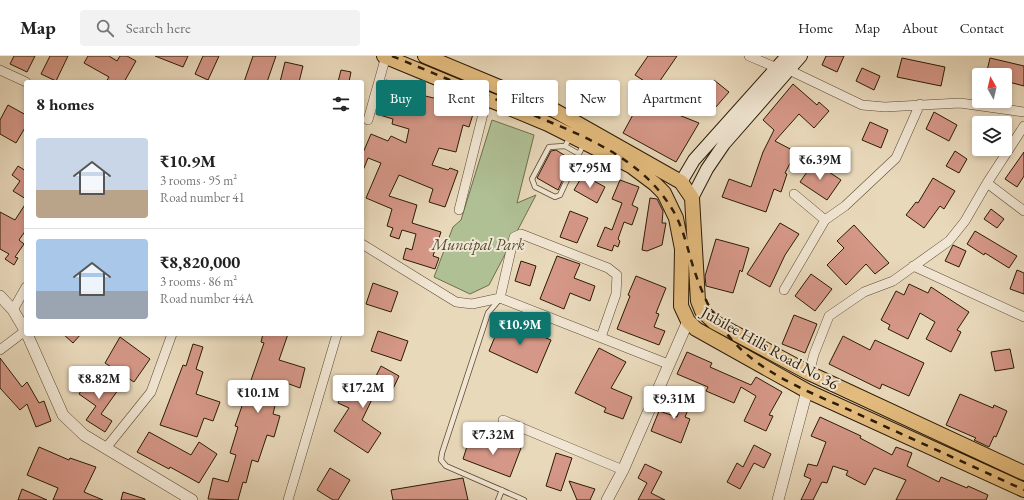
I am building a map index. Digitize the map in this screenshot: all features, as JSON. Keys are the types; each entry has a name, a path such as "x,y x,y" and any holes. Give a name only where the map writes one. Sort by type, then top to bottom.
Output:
{"main road":[{"name":"Jubilee Hills Road No 36","path":"385,56 440,80"},
{"path":"424,56 552,108 682,178 692,198"},
{"path":"692,198 707,169 724,144 783,69 787,56"},
{"path":"682,178 694,160 783,69 801,56"},
{"path":"454,80 459,70"},
{"name":"Jubilee Hills Road No 36","path":"489,99 582,148 631,166 655,184 668,200 676,218 682,249 681,306 688,321 696,329 807,391 1024,490"},
{"path":"694,160 695,167 698,170 707,169"},
{"name":"Jubilee Hills Road No 36","path":"692,198 696,290 698,301 702,311 720,327 809,373 1024,473"}],"street":[{"path":"368,120 385,56"},
{"path":"749,56 783,69 862,105 885,107 960,103 1024,112"},
{"path":"0,70 24,81"},
{"path":"784,290 825,220 846,206 896,158 920,104"},
{"path":"459,210 482,116"},
{"path":"809,373 814,354 829,316 864,292 893,281 957,234 987,183 1024,126"},
{"path":"987,183 1024,211"},
{"path":"794,194 825,220"},
{"path":"500,298 514,237 521,234 608,268 617,274 616,294 601,337"},
{"path":"364,248 456,302 472,304 500,298 668,364"},
{"path":"913,266 1024,317"},
{"path":"13,310 24,291"},
{"path":"0,296 13,310 24,329"},
{"path":"607,500 623,470 688,321"},
{"path":"0,350 24,334"},
{"path":"27,336 63,415 84,435 192,500"},
{"path":"106,448 151,392 171,336"},
{"path":"288,500 336,336"},
{"path":"778,500 807,391"},
{"path":"502,420 623,470"}],"lane":[{"path":"568,141 549,147 532,179 535,187 555,197 558,196 582,148"},
{"path":"500,298 488,314 442,452 441,460 446,466 524,500"},
{"path":"498,500 502,490"}],"green space":[{"name":"Muncipal Park","path":"492,120 534,135 517,203 536,195 489,285 470,294 434,277 453,227 461,220"}],"building":[{"path":"14,56 35,56 27,72 10,64"},
{"path":"50,56 68,56 56,80 41,74"},
{"path":"88,56 109,56 117,61 120,56 127,56 136,61 125,80 107,80 109,77 84,63"},
{"path":"155,56 188,56 183,67"},
{"path":"203,56 219,56 208,80 195,74"},
{"path":"253,56 276,56 268,80 245,80"},
{"path":"648,56 677,56 660,80 643,80 635,75"},
{"path":"826,56 844,56 837,72 822,65"},
{"path":"902,58 945,67 941,86 897,77"},
{"path":"990,58 1024,66 1024,86 1012,83 1012,68 988,68"},
{"path":"285,62 303,66 300,80 280,80"},
{"path":"862,68 880,76 874,90 856,81"},
{"path":"341,70 351,72 349,80 338,80"},
{"path":"716,82 729,92 716,107"},
{"path":"793,84 817,105 819,102 829,111 814,128 799,114 775,141 796,152 785,173 787,174 781,192 774,189 766,212 722,197 729,179 751,187 763,152 774,130 763,120"},
{"path":"426,96 434,98 434,116 472,116 469,127 463,125 456,152 439,148 432,165 448,170 450,168 458,171 445,207 429,202 433,189 399,175 389,196 417,205 412,223 441,232 433,256 439,258 435,269 403,259 406,248 412,250 416,234 402,230 399,239 390,236 393,228 387,226 392,209 366,198 381,163 368,158 364,168 364,150 371,134 388,141 391,136 406,143 409,129 392,124 393,119 383,116 426,116"},
{"path":"8,105 24,114 24,129 16,143 0,134 0,120"},
{"path":"934,112 957,125 949,141 926,129"},
{"path":"632,116 681,116 699,123 676,162 623,133"},
{"path":"870,122 888,130 881,148 862,140"},
{"path":"556,150 572,160 558,190 537,178 551,151"},
{"path":"955,151 967,159 959,173 946,166"},
{"path":"1024,152 1024,176 1017,187 1005,179"},
{"path":"814,162 841,180 827,200 800,182"},
{"path":"18,166 24,170 24,198 13,191 20,181 12,175"},
{"path":"583,175 605,187 597,203 574,190"},
{"path":"933,178 955,191 944,209 940,206 924,228 906,215 916,202 918,203"},
{"path":"620,180 639,187 632,205 638,208 632,225 624,222 618,239 620,241 618,247 614,245 612,251 597,246 605,227 612,230 622,203 612,199"},
{"path":"650,198 657,199 663,211 662,223 666,223 662,245 647,251 642,250"},
{"path":"24,206 24,233 19,240 24,244 15,257 18,258 14,265 5,259 9,254 0,249 0,212 15,220"},
{"path":"991,209 1004,219 997,228 984,219"},
{"path":"570,211 588,218 577,243 560,237"},
{"path":"780,223 799,234 785,255 770,287 747,274"},
{"path":"854,225 889,263 875,274 866,264 846,285 827,265 844,248 837,241"},
{"path":"975,231 1017,256 1009,268 967,244"},
{"path":"716,239 749,248 742,272 740,270 733,293 706,286 705,276"},
{"path":"953,245 966,251 959,267 945,261"},
{"path":"557,256 580,264 574,278 595,286 590,301 570,293 564,309 540,299"},
{"path":"521,261 536,266 530,286 515,281"},
{"path":"1017,270 1024,273 1024,294 1010,289"},
{"path":"811,274 832,289 815,311 795,296"},
{"path":"636,276 666,288 656,313 659,314 654,327 665,331 659,345 617,329"},
{"path":"373,283 398,292 391,312 366,304"},
{"path":"909,284 928,293 931,287 969,312 957,330 961,332 951,352 926,339 935,322 920,313 908,339 888,329 890,325 881,320 896,291 904,295"},
{"path":"794,315 817,324 805,353 782,344"},
{"path":"502,320 551,340 537,373 489,351"},
{"path":"378,331 408,341 401,361 371,351"},
{"path":"65,336 79,336 73,343"},
{"path":"262,336 287,336 279,360 305,368 300,388 281,381 273,414 280,416 274,437 267,435 258,462 252,460 246,483 243,482 238,500 208,499 213,478 228,482 236,455 230,453 238,427 235,426 264,343 261,342"},
{"path":"843,336 870,350 875,340 924,363 909,396 882,384 880,389 829,364"},
{"path":"120,337 150,359 134,382 105,363"},
{"path":"193,344 203,347 196,369 203,372 196,394 220,402 213,421 204,418 197,437 160,425 183,365 186,366"},
{"path":"599,348 626,362 611,388 632,397 623,419 604,412 606,408 575,393"},
{"path":"1010,349 1014,368 995,371 991,352"},
{"path":"687,352 712,363 710,367 751,385 756,377 782,392 769,415 773,416 766,431 744,421 756,396 741,387 734,403 706,391 708,387 677,374"},
{"path":"0,358 22,387 27,382 39,403 44,401 51,421 36,427 27,404 20,410 0,388"},
{"path":"381,366 399,376 391,393 378,387 362,420 381,433 368,453 334,431 349,408 338,403 350,378 370,388"},
{"path":"93,373 118,390 101,414 112,421 105,432 86,420 96,406 79,394"},
{"path":"675,391 693,398 685,417 690,419 681,443 651,431 659,411 677,417 682,404 671,399"},
{"path":"960,394 993,408 994,405 1007,411 996,437 994,436 989,447 974,440 976,438 946,425"},
{"path":"820,417 861,436 860,438 892,455 896,447 912,453 907,466 939,482 941,477 967,488 968,486 988,495 986,500 896,500 906,480 874,468 865,485 846,475 848,471 833,466 827,483 822,482 813,500 801,500 811,479 804,476 808,464 817,466 826,442 811,436"},
{"path":"149,432 191,455 199,442 217,454 199,483 170,467 169,469 137,452"},
{"path":"470,437 497,445 499,440 521,448 510,477 463,459"},
{"path":"754,445 771,454 764,468 754,463 740,489 727,482 737,463 743,467"},
{"path":"39,447 69,460 70,458 96,467 84,492 103,500 53,500 58,488 27,475"},
{"path":"556,453 572,458 561,491 546,486"},
{"path":"645,464 662,472 651,493 665,500 638,500 647,483 638,478"},
{"path":"330,468 350,480 338,500 333,500 317,490"},
{"path":"463,478 468,500 393,500 391,490"},
{"path":"569,481 595,489 590,500 577,500"},
{"path":"22,489 47,500 18,500"},
{"path":"123,492 145,499 145,500 121,500"}],"railway":[{"path":"392,56 582,136 625,160 644,175 661,193 675,214 683,232 696,275 718,322 734,343 756,362 797,386 1024,490"}]}
